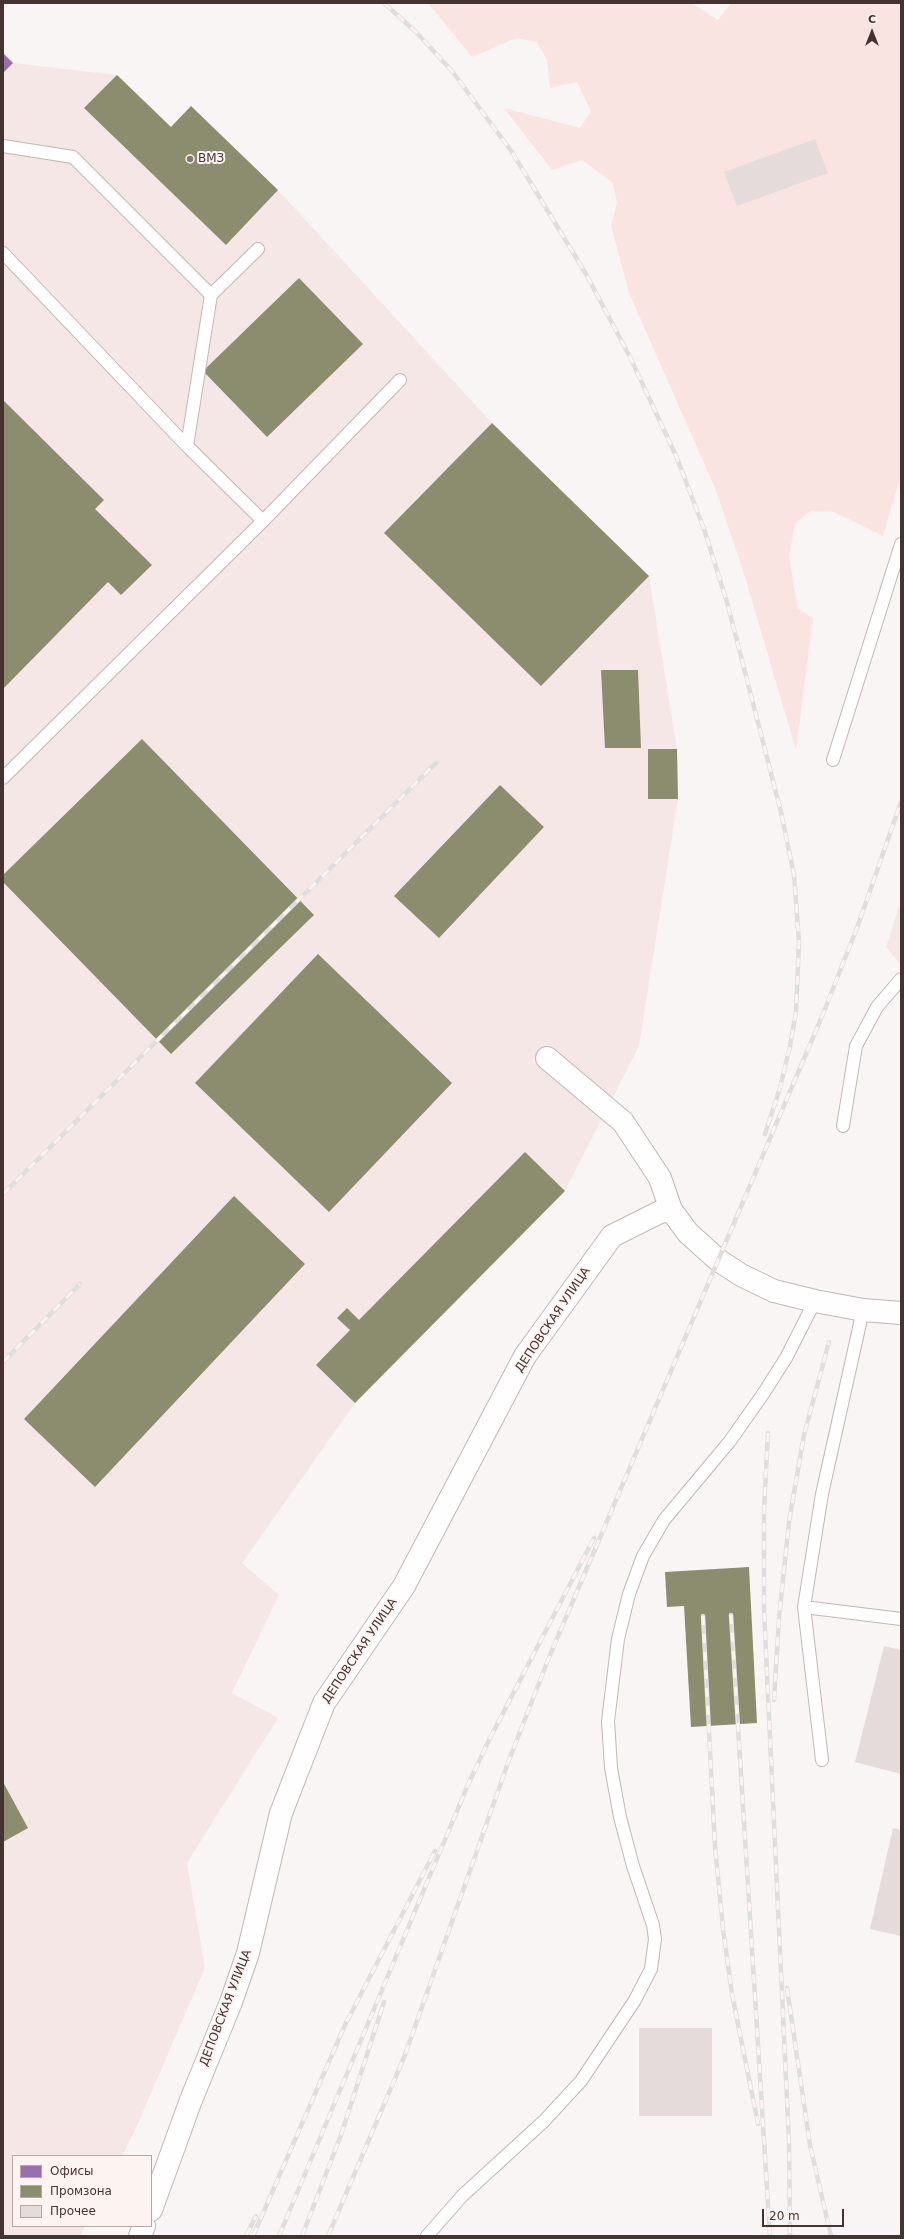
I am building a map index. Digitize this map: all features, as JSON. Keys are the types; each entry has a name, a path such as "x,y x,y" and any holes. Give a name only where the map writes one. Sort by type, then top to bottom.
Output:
{"street":[{"path":"547,1058 623,1122 660,1178 671,1210 688,1233 718,1260 742,1275 774,1290 815,1301 864,1310 901,1312"},
{"name":"ДЕПОВСКАЯ УЛИЦА","path":"152,2207 191,2100 231,2002 248,1953 281,1813 324,1703 404,1586 525,1356 612,1236 660,1212 671,1210"}],"lane":[{"path":"3,146 73,158 211,295"},
{"path":"187,446 211,295 258,249"},
{"path":"3,253 187,446 263,521"},
{"path":"3,778 263,521 400,380"},
{"path":"833,760 901,544"},
{"path":"843,1126 856,1046 877,1008 901,979"},
{"path":"427,2236 462,2196 544,2121 581,2082 635,2000 651,1969 655,1939 653,1925 633,1866 620,1817 611,1768 608,1721 618,1639 629,1594 643,1556 664,1520 720,1453 763,1394 786,1358 815,1301"},
{"path":"822,1760 804,1608 822,1494 864,1310"},
{"path":"804,1608 901,1619"}],"shaded area":[{"path":"428,3 692,3 718,20 731,3 901,3 901,475 883,536 834,512 810,511 795,524 789,557 798,609 813,618 796,750 742,567 715,488 629,293 611,225 617,203 613,183 582,160 552,170 504,108 580,128 591,111 577,82 550,88 547,60 537,42 516,38 472,57"},
{"path":"3,53 13,63 117,75 171,127 191,106 278,190 492,423 649,576 677,749 678,799 639,1046 565,1191 355,1403 242,1563 279,1595 232,1693 278,1718 187,1863 205,1968 136,2128 122,2155 12,2155 12,2227 84,2227 80,2236 3,2236"},
{"path":"901,901 901,965 886,947"}],"building: Офисы":[{"path":"3,53 13,63 3,73"}],"building: Промзона":[{"name":"ВМЗ","path":"117,75 171,127 191,106 278,190 226,245 84,108"},
{"path":"299,278 363,344 267,437 203,371"},
{"path":"3,400 104,500 95,509 152,565 121,595 108,582 3,689"},
{"path":"492,423 649,576 541,686 384,533"},
{"path":"601,670 638,670 641,748 605,748"},
{"path":"142,739 314,915 171,1054 3,882 3,875"},
{"path":"648,749 677,749 678,799 648,799"},
{"path":"500,785 544,827 439,938 394,896"},
{"path":"318,954 452,1083 329,1212 195,1083"},
{"path":"525,1152 565,1191 355,1403 316,1365 350,1330 337,1318 347,1308 359,1320"},
{"path":"234,1196 305,1264 95,1487 24,1419"},
{"path":"749,1567 757,1723 691,1727 684,1606 667,1607 665,1572"},
{"path":"3,1782 28,1828 3,1842"}],"building: Прочее":[{"path":"815,139 828,173 737,206 724,172"},
{"path":"884,1646 901,1650 901,1774 855,1762"},
{"path":"893,1828 901,1830 901,1936 870,1929"},
{"path":"639,2028 712,2028 712,2116 639,2116"}],"railway":[{"path":"384,3 416,32 452,71 512,152 586,274 630,357 677,458 704,529 727,602 781,812 794,875 799,942 796,1012 780,1088 765,1134"},
{"path":"3,1194 436,763"},
{"path":"328,2236 405,2055 509,1760 550,1655 823,1014 857,928 901,802"},
{"path":"3,1362 80,1284"},
{"path":"774,1700 779,1618 789,1522 804,1435 829,1342"},
{"path":"768,1433 764,1510 764,1610 789,2142 790,2236"},
{"path":"279,2236 467,1787 490,1738 594,1538"},
{"path":"731,1615 770,2236"},
{"path":"703,1616 715,1846 723,1929 732,1994 758,2124"},
{"path":"253,2236 345,2025 435,1851"},
{"path":"787,1988 810,2145 831,2236"},
{"path":"302,2236 341,2135 384,2002"},
{"path":"246,2236 256,2216"}],"place":[{"name":"ВМЗ","path":"190,159"}]}
